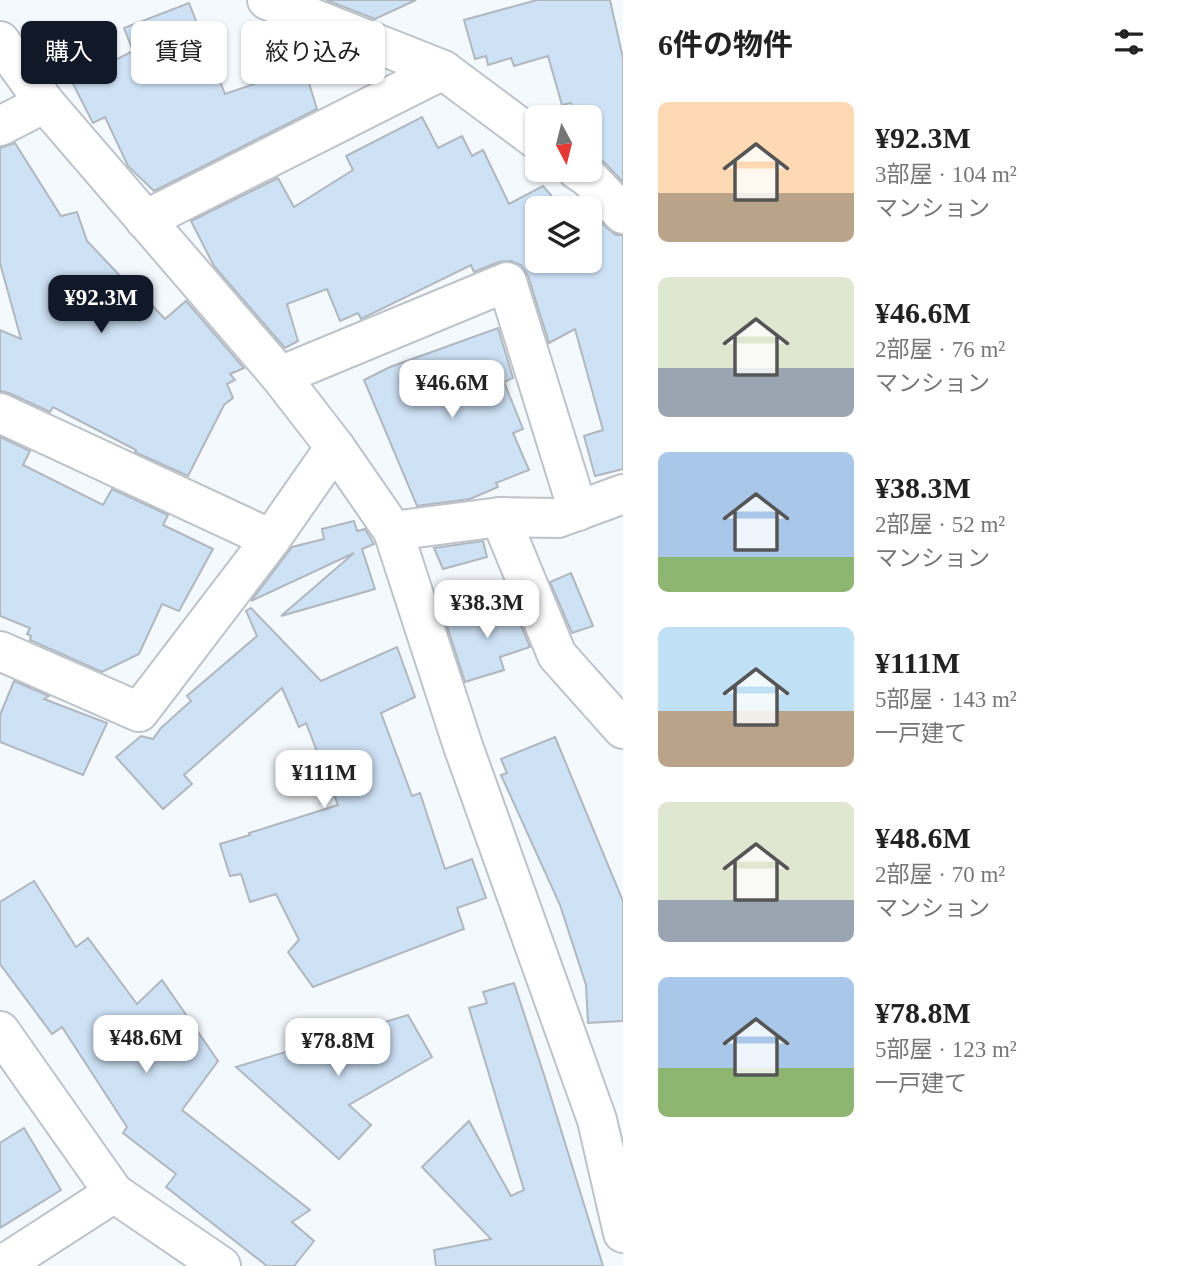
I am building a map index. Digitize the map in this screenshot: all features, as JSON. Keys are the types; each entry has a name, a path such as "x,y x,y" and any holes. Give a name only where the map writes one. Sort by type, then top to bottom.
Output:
{"street":[{"path":"267,0 443,70 525,131"},
{"path":"0,41 45,103 279,376 335,447 393,531 463,746 597,1119 623,1233"},
{"path":"145,220 443,70"},
{"path":"0,126 45,103"},
{"path":"590,182 623,214"},
{"path":"279,376 508,282 578,511"},
{"path":"0,412 271,539"},
{"path":"0,651 139,712 271,539 335,447"},
{"path":"393,531 500,517 558,518 623,494"},
{"path":"500,517 557,654 618,715"},
{"path":"0,1031 114,1193 221,1266"},
{"path":"1,1266 114,1193"}],"building":[{"path":"326,0 416,0 375,19"},
{"path":"537,0 610,0 623,58 623,182 602,161 602,105 562,105 548,56 514,66 511,58 488,65 486,56 475,59 464,20"},
{"path":"189,3 196,21 142,21"},
{"path":"131,25 131,46 124,28"},
{"path":"131,52 131,84 221,84 225,94 254,84 309,84 317,109 154,191 128,166 105,117 93,123 73,84 117,84 117,59"},
{"path":"422,117 438,148 462,136 472,156 483,150 509,204 543,186 552,196 525,196 525,271 521,265 511,261 499,262 474,272 471,265 361,319 358,313 340,321 327,289 287,304 298,341 285,348 214,266 191,221 278,178 294,207 353,170 346,156"},
{"path":"15,143 61,216 77,212 87,241 125,281 127,279 165,319 186,301 244,368 230,374 235,380 227,384 233,398 224,405 188,476 135,452 136,450 53,407 50,412 0,391 0,330 21,339 0,263 0,148"},
{"path":"602,223 616,235 623,235 623,469 595,476 584,436 603,430 575,329 549,343 526,273 602,273"},
{"path":"498,328 513,378 504,382 523,429 513,433 529,470 496,483 498,487 470,499 417,506 364,380 390,367"},
{"path":"0,437 30,451 23,465 103,505 112,489 168,515 163,525 213,549 179,611 162,604 139,654 102,672 30,640 31,636 27,634 30,628 0,616"},
{"path":"354,521 357,531 365,529 374,544 362,549 375,589 281,616 354,553 251,601 292,547 324,539 322,529"},
{"path":"483,541 487,557 443,569 434,548"},
{"path":"571,573 593,626 572,633 550,582"},
{"path":"510,599 530,647 500,657 504,670 465,682 447,626"},
{"path":"251,608 321,681 397,647 415,697 381,713 412,796 420,793 445,869 472,859 486,898 457,908 464,929 313,987 288,952 299,940 276,894 250,902 241,874 230,876 220,844 338,805 306,723 299,727 282,688 184,775 192,784 163,809 116,757 141,736 153,739 161,728 191,701 187,696 257,636 246,611"},
{"path":"14,681 49,696 44,699 107,723 83,775 0,742 0,715"},
{"path":"555,737 623,901 623,1021 588,1023 586,985 560,905 501,775 507,773 501,759"},
{"path":"34,881 76,947 88,938 137,1004 162,980 218,1061 182,1110 310,1210 292,1222 314,1241 294,1266 267,1266 166,1187 176,1174 123,1133 127,1127 62,1027 52,1034 0,964 0,902"},
{"path":"514,983 603,1266 436,1266 434,1250 491,1239 422,1167 469,1121 511,1196 524,1190 469,1008 487,1003 483,992"},
{"path":"408,1015 432,1057 349,1105 371,1125 339,1159 236,1067"},
{"path":"24,1128 61,1190 0,1228 0,1143"}]}
